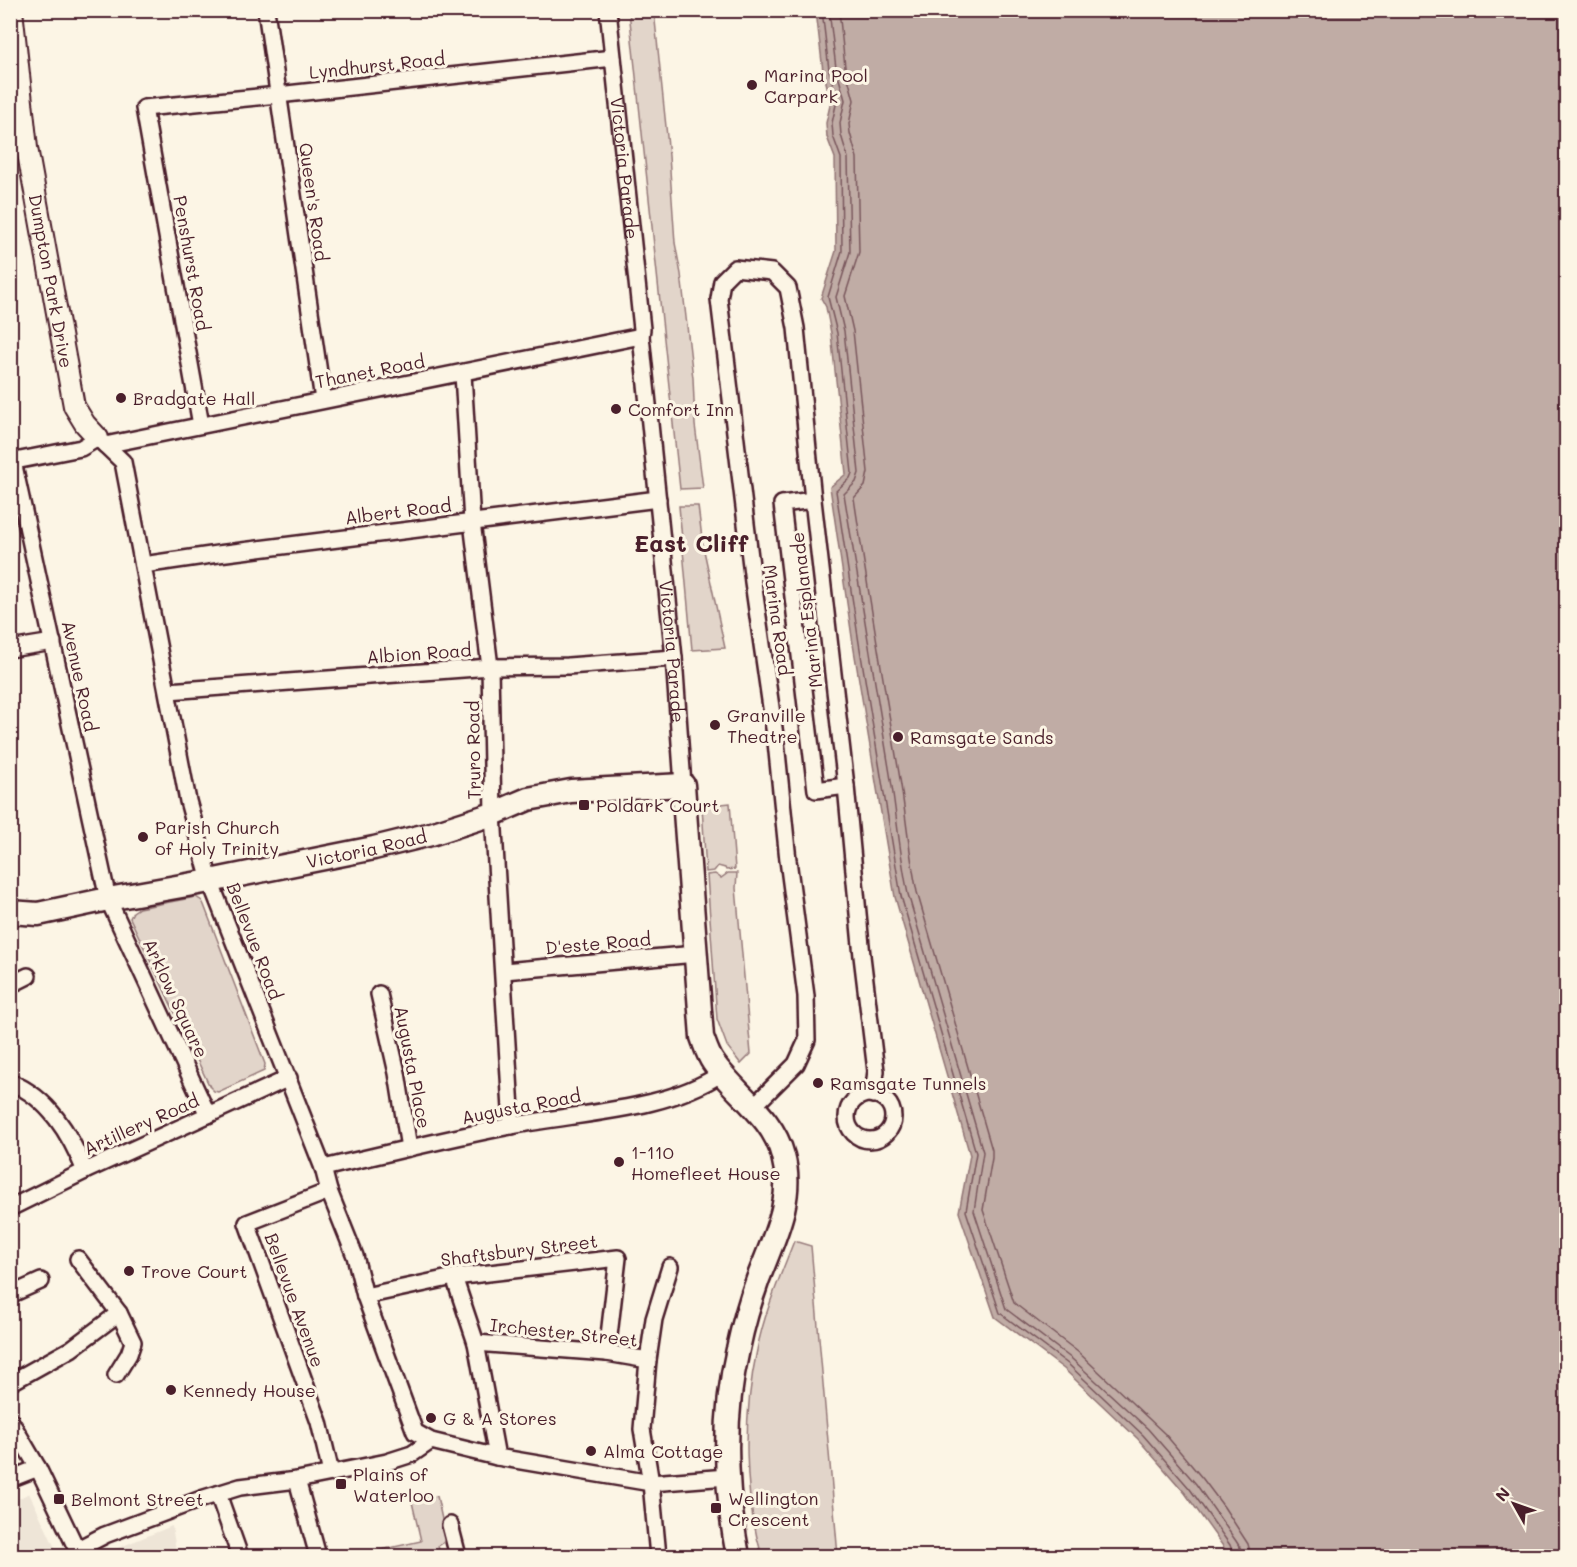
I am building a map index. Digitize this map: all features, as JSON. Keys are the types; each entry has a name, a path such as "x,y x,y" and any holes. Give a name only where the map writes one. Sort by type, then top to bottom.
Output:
{"main road":[{"name":"Victoria Road","path":"11,911 38,914 108,898 210,881 374,848 431,834 493,814 528,799 571,791 683,785"},
{"name":"Victoria Parade","path":"683,785 702,1037 712,1061 722,1073"},
{"path":"722,1073 772,1131 783,1154 787,1177 784,1205 774,1240 745,1319 730,1390 727,1477 738,1557"}],"street":[{"name":"Dumpton Park Drive","path":"12,10 13,46 27,148 74,406 85,424 102,442"},
{"name":"Queen's Road","path":"266,10 323,400"},
{"name":"Victoria Parade","path":"608,10 674,658 683,785"},
{"name":"Lyndhurst Road","path":"144,108 613,58"},
{"name":"Penshurst Road","path":"144,108 201,425"},
{"name":"Marina Esplanade","path":"735,268 772,272 788,288 796,328 876,1071 873,1095"},
{"name":"Marina Road","path":"735,268 722,281 720,299 753,582 776,742 788,860 806,996 807,1040 796,1064 753,1107"},
{"name":"Thanet Road","path":"12,461 463,374 641,336"},
{"name":"Truro Road","path":"463,374 472,522 490,667 493,814 512,1126"},
{"name":"Bellevue Road","path":"102,442 123,462 188,801 210,881 323,1168 328,1191 355,1256 365,1296 415,1431 430,1442"},
{"name":"Avenue Road","path":"12,461 108,898"},
{"name":"Albert Road","path":"143,565 658,499"},
{"path":"813,500 782,504 796,633 816,790 846,786"},
{"path":"10,649 53,642"},
{"name":"Albion Road","path":"168,691 490,667 568,666 674,658"},
{"name":"Arklow Square","path":"108,898 208,1115"},
{"name":"D'este Road","path":"504,971 696,954"},
{"path":"10,982 12,984 28,976"},
{"name":"Augusta Place","path":"379,994 397,1074 409,1148"},
{"name":"Augusta Road","path":"323,1168 512,1126 654,1102 708,1082 722,1073"},
{"name":"Artillery Road","path":"10,1208 85,1171 289,1078"},
{"path":"10,1082 24,1087 45,1104 73,1143 85,1171"},
{"name":"Bellevue Avenue","path":"328,1191 247,1223 319,1422 331,1473"},
{"name":"Shaftsbury Street","path":"365,1296 454,1277 618,1258 607,1353"},
{"path":"78,1259 119,1313 133,1342 129,1354 116,1375"},
{"path":"658,1557 651,1483 642,1429 654,1319 670,1267"},
{"path":"454,1277 476,1343 497,1456"},
{"path":"10,1294 40,1281"},
{"path":"10,1383 71,1349 119,1313"},
{"name":"Irchester Street","path":"476,1343 607,1353 648,1360"},
{"path":"10,1420 38,1468 79,1553 126,1526 240,1487 297,1480 412,1454 430,1442 651,1483 727,1477"},
{"path":"10,1479 38,1468"},
{"path":"297,1480 318,1557"},
{"path":"218,1494 240,1557"},
{"path":"450,1525 458,1557"}],"shaded area":[{"path":"629,11 654,11 669,156 675,243 681,274 693,378 695,425 703,488 680,489"},
{"path":"679,506 698,506 703,546 725,648 692,650"},
{"path":"730,803 735,869 726,870 718,866 714,871 706,872 702,806"},
{"path":"728,873 737,873 736,888 751,1054 741,1064 727,1046 717,1019 707,875 715,874 721,878"},
{"path":"196,897 204,905 265,1064 264,1071 218,1092 210,1087 130,918 139,908"},
{"path":"794,1241 811,1246 838,1556 762,1556 751,1507 747,1427 752,1375 764,1322"},
{"path":"29,1493 59,1556 11,1556 11,1503"},
{"path":"437,1496 446,1538 438,1546 441,1556 377,1556 376,1551 421,1541 412,1502"},
{"path":"172,1526 177,1556 98,1556"}],"water":[{"path":"816,11 1566,11 1566,1556 1230,1556 1185,1493 1138,1439 1064,1369 995,1317 959,1212 970,1155 895,897 853,644 830,487 846,474 831,333 826,307 821,298 836,251 835,158 827,137 826,123 831,101 823,71"}],"place":[{"name":"Marina Pool Carpark","path":"752,85"},
{"name":"Bradgate Hall","path":"121,398"},
{"name":"Comfort Inn","path":"616,409"},
{"name":"Granville Theatre","path":"715,725"},
{"name":"Ramsgate Sands","path":"898,737"},
{"name":"Poldark Court","path":"584,805"},
{"name":"Parish Church of Holy Trinity","path":"143,837"},
{"name":"Ramsgate Tunnels","path":"818,1083"},
{"name":"1-110 Homefleet House","path":"619,1162"},
{"name":"Trove Court","path":"129,1271"},
{"name":"Kennedy House","path":"171,1390"},
{"name":"G & A Stores","path":"431,1418"},
{"name":"Alma Cottage","path":"591,1451"},
{"name":"Plains of Waterloo","path":"341,1484"},
{"name":"Belmont Street","path":"59,1499"},
{"name":"Wellington Crescent","path":"716,1508"}],"district":[{"name":"East Cliff","path":"691,542"}]}
